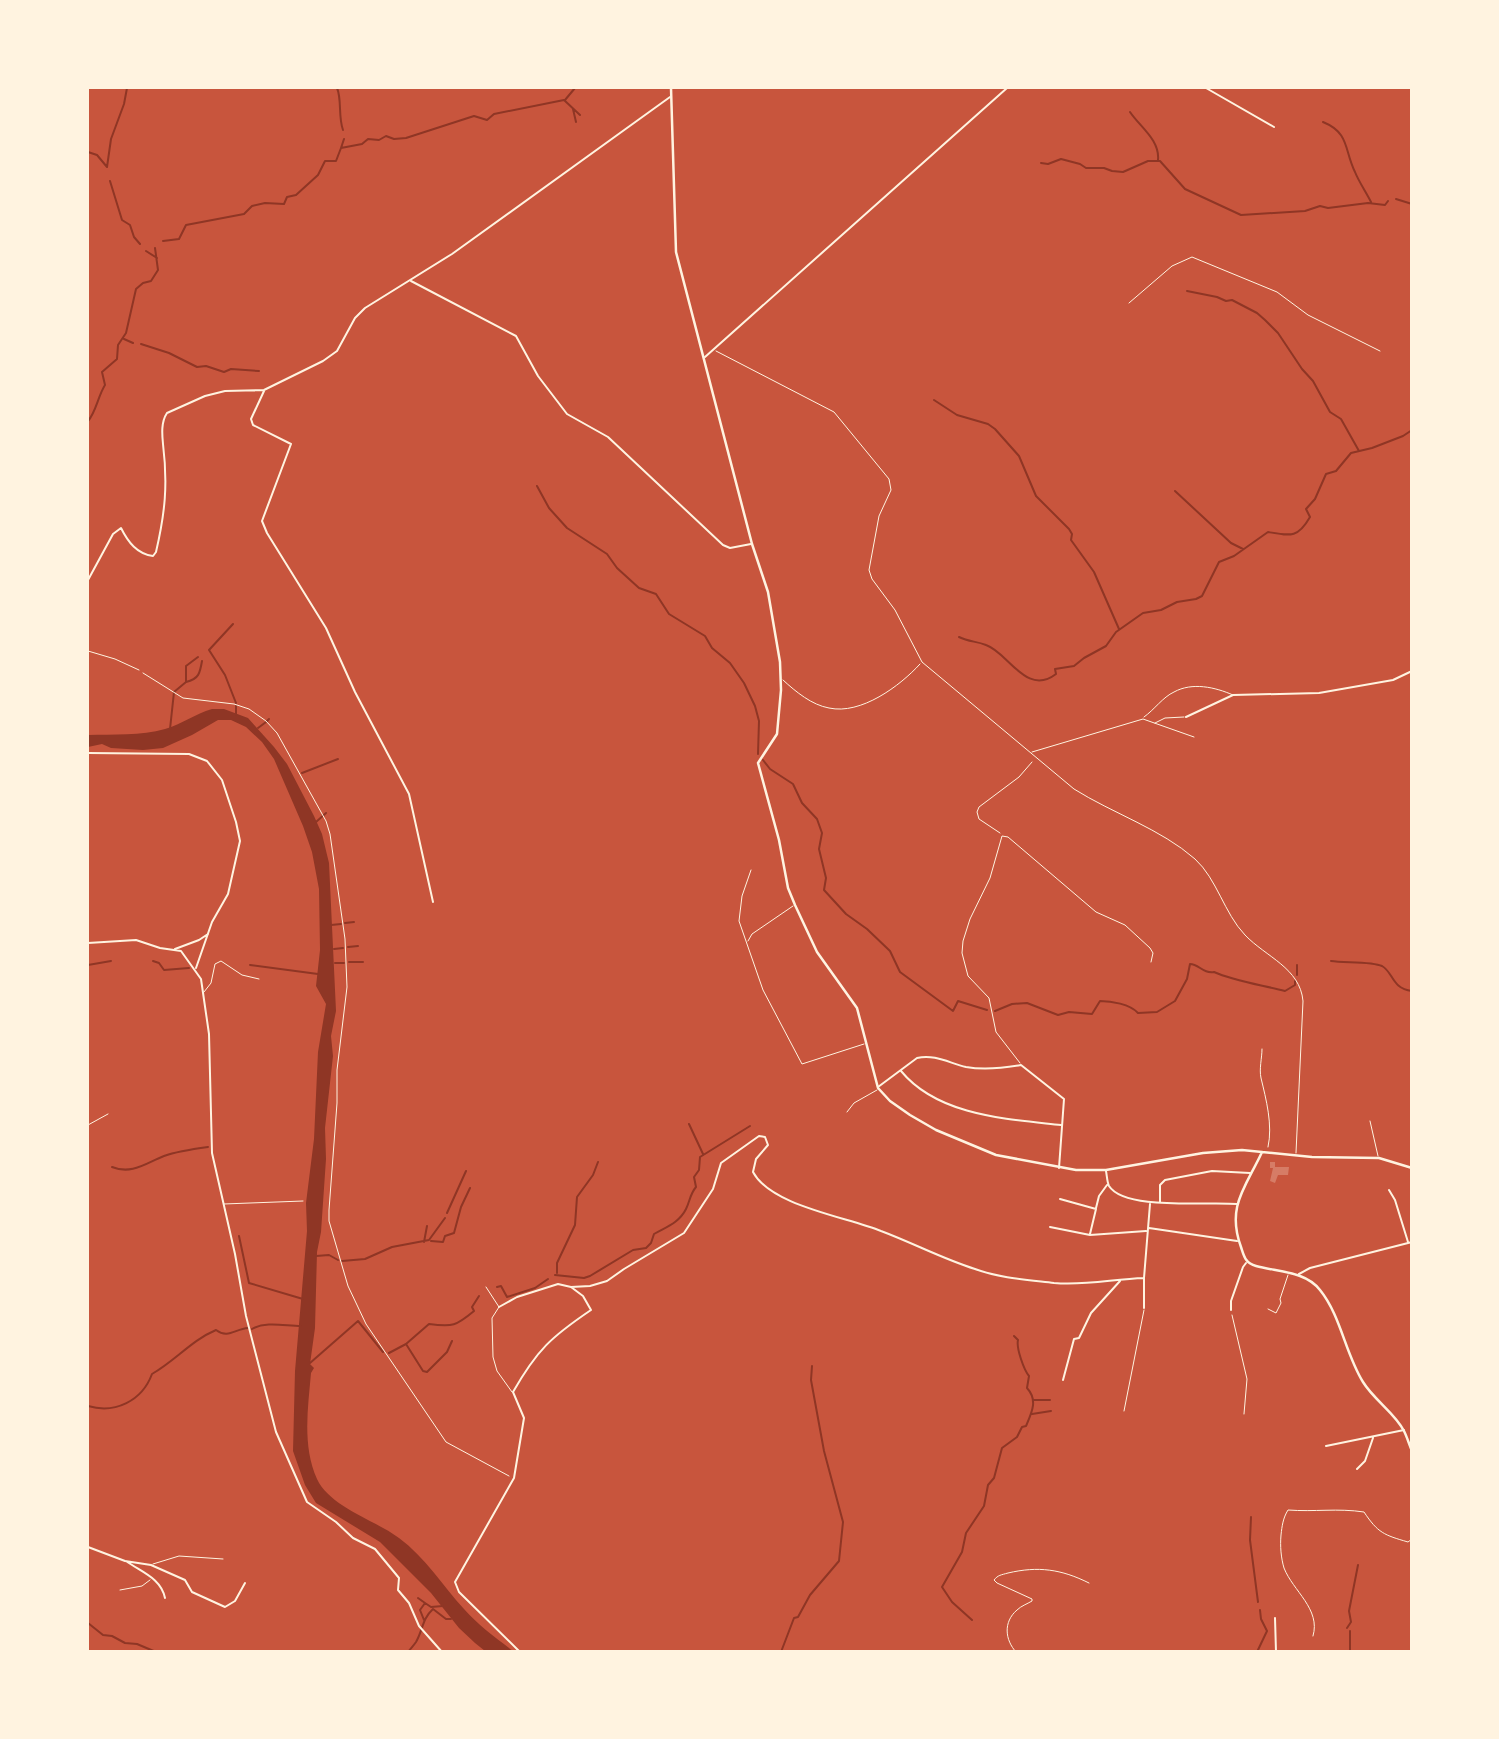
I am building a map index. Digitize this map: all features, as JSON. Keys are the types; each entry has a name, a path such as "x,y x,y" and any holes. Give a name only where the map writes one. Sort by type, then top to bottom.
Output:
{"street":[{"path":"671,88 676,252 752,544 768,592 780,662 777,734 758,762 779,840 788,888 817,952 857,1007 878,1089 890,1101 936,1130 996,1155 1059,1168 1106,1170 1226,1150 1294,1156 1379,1158 1412,1168"},
{"path":"703,359 1007,88"},
{"path":"1206,88 1274,127"},
{"path":"88,580 113,534 121,528 133,547 149,556 156,552 163,524 167,480 162,437 167,413 205,396 225,391 264,390 323,361 337,351 355,318 365,308 504,217 671,96"},
{"path":"410,281 516,336 538,376 568,414 608,437 723,545 730,548 752,544"},
{"path":"264,390 251,419 253,425 291,444 262,521 326,628 355,692 409,794 433,902"},
{"path":"1186,717 1233,695 1319,693 1393,680 1412,671"},
{"path":"88,753 189,754 207,761 223,783 240,837 229,892 208,934 196,970"},
{"path":"174,949 208,934"},
{"path":"88,943 127,940 182,951 201,979 209,1034 211,1146 269,1408 299,1488 310,1505 334,1520 351,1537 376,1550 395,1571 400,1583 398,1587 420,1627 442,1651"},
{"path":"878,1089 917,1058 928,1056 966,1067 1021,1065 1064,1099 1059,1168"},
{"path":"901,1071 915,1085 953,1105 1009,1119 1062,1125"},
{"path":"499,1307 517,1297 536,1293 554,1284 584,1287 607,1281 684,1233 713,1189 721,1163 759,1136 765,1137 768,1145 756,1159 753,1172 761,1183 798,1203 836,1218 879,1230 977,1270 1072,1284 1144,1278"},
{"path":"1264,1152 1251,1173 1238,1204 1234,1224 1247,1262 1297,1275 1321,1291 1332,1311 1351,1361 1364,1384 1404,1430 1412,1451"},
{"path":"1106,1170 1108,1185 1127,1198 1150,1202 1238,1204"},
{"path":"1160,1202 1160,1185 1165,1180 1212,1171 1251,1173"},
{"path":"1090,1235 1100,1196 1108,1185"},
{"path":"1297,1275 1301,1271 1410,1243 1389,1190"},
{"path":"1060,1199 1096,1209"},
{"path":"1144,1308 1150,1202"},
{"path":"1050,1227 1090,1235 1147,1229 1238,1241"},
{"path":"1231,1310 1231,1301 1242,1267 1247,1262"},
{"path":"1063,1380 1074,1339 1079,1338 1091,1313 1120,1281"},
{"path":"520,1651 458,1592 456,1582 514,1478 524,1418 513,1392 527,1367 545,1345 591,1310 583,1296 571,1287"},
{"path":"583,1296 584,1287"},
{"path":"1326,1446 1404,1430"},
{"path":"1356,1469 1365,1461 1373,1438"},
{"path":"88,1547 125,1561 151,1577 163,1591 165,1598"},
{"path":"125,1561 152,1565 185,1580 192,1592 225,1607 235,1601 245,1583"},
{"path":"1275,1618 1276,1651"}],"lane":[{"path":"715,349 835,412 889,479 891,490 879,516 869,570 872,579 895,610 922,662 1074,789 1101,806 1152,830 1195,859 1206,872 1231,918 1247,937 1291,972 1302,988 1294,1156"},
{"path":"88,651 139,670"},
{"path":"781,679 811,701 827,708 838,709 877,698 893,689 922,662"},
{"path":"1029,752 1143,719 1173,692 1185,688 1197,686 1220,689 1233,695"},
{"path":"1154,723 1165,718 1186,717"},
{"path":"1143,719 1194,737"},
{"path":"1021,1065 996,1032 989,998 968,976 962,953 970,919 990,878 1002,836 1008,837 1041,863 1096,912 1125,925 1150,948 1153,953 1151,962"},
{"path":"751,870 739,915 763,990 802,1064 866,1044"},
{"path":"747,943 752,934 795,905"},
{"path":"203,994 211,983 215,964 222,961 242,975 259,979"},
{"path":"847,1112 862,1098 878,1089"},
{"path":"1370,1121 1379,1158"},
{"path":"224,1204 303,1201"},
{"path":"1268,1309 1276,1313 1282,1303 1280,1299 1289,1273"},
{"path":"486,1287 499,1307 492,1318 493,1357 497,1371 513,1392"},
{"path":"1124,1411 1144,1308"},
{"path":"1313,1636 1316,1627 1312,1612 1284,1566 1280,1546 1283,1518 1288,1510 1339,1508 1364,1512 1376,1529 1408,1542 1412,1539"},
{"path":"152,1565 179,1556 223,1559"},
{"path":"120,1590 143,1586 151,1577"}],"path":[{"path":"1129,303 1172,266 1192,257 1277,292 1308,314 1380,351"},
{"path":"139,670 183,698 234,704 258,715 277,733 321,810 330,834 346,951 347,987 337,1070 329,1210 329,1221 340,1261 360,1315 446,1441 514,1478"},
{"path":"1002,836 979,819 979,807 1024,772 1034,757"},
{"path":"1262,1049 1261,1075 1270,1134 1264,1152"},
{"path":"88,1125 108,1114"},
{"path":"1231,1310 1247,1379 1244,1414"},
{"path":"1016,1651 1009,1644 1006,1635 1011,1616 1032,1599 997,1583 994,1580 998,1576 1023,1569 1042,1569 1073,1575 1089,1583"}],"shaded area":[{"path":"212,709 224,709 248,718 287,764 322,834 329,863 336,1011 331,1036 333,1056 325,1128 326,1159 317,1252 315,1328 310,1364 314,1368 311,1373 307,1426 312,1466 323,1489 332,1498 399,1538 425,1563 469,1615 513,1651 485,1651 459,1628 431,1593 380,1542 316,1503 305,1485 293,1451 295,1371 307,1231 306,1203 314,1139 318,1052 326,1004 316,986 320,950 319,889 312,852 274,759 262,742 246,727 231,720 218,720 163,748 111,748 102,744 88,747 88,735 156,731"}],"building":[{"path":"1270,1162 1275,1162 1275,1167 1289,1167 1288,1175 1278,1175 1275,1183 1270,1181 1273,1168 1270,1168"}],"waterway":[{"path":"107,167 111,139 127,88"},
{"path":"337,88 343,130"},
{"path":"565,100 575,88"},
{"path":"163,241 179,239 186,225 244,214 252,206 265,203 284,204 287,197 296,195 318,175 325,161 336,161 341,148 362,144 368,139 379,140 386,136 394,139 406,138 474,116 487,120 494,114 564,100 580,115"},
{"path":"573,109 576,122"},
{"path":"1130,112 1153,140 1158,160"},
{"path":"1323,122 1332,126 1342,137 1357,176 1371,202"},
{"path":"341,148 344,139"},
{"path":"88,152 97,155 107,167"},
{"path":"1041,163 1048,164 1061,159 1086,168 1123,172 1148,161 1160,161 1185,189 1241,215 1305,211 1320,206 1328,208 1368,203 1385,205 1388,201"},
{"path":"110,181 122,220 130,225 140,244"},
{"path":"1396,199 1412,204"},
{"path":"88,421 105,385 102,372 117,359 118,345 126,333 136,289 151,281 158,270 155,248"},
{"path":"146,251 157,258"},
{"path":"1187,291 1226,301 1232,300 1265,320 1278,333 1313,381 1330,412 1341,419 1359,451"},
{"path":"124,339 133,343"},
{"path":"141,344 169,353 197,367 206,366 224,372 231,369 259,371"},
{"path":"934,400 957,415 988,424 1019,456 1036,496 1069,529 1071,540 1094,572 1119,629"},
{"path":"959,637 994,649 1026,677 1045,680 1056,674 1055,669 1074,666 1106,646 1116,632 1143,613 1161,610 1177,602 1202,596 1219,562 1234,556 1268,532 1288,535 1298,532 1310,517 1306,509 1315,499 1326,474 1336,471 1351,453 1372,448 1412,430"},
{"path":"537,486 549,508 567,528 607,554 617,568 639,588 656,594 669,614 705,636 712,648 730,663 755,706 759,721 758,754"},
{"path":"1175,491 1231,543 1243,549"},
{"path":"233,624 209,650 225,675 236,703"},
{"path":"170,729 174,692 186,682 186,666 198,657"},
{"path":"186,682 198,675 202,661"},
{"path":"236,706 236,715"},
{"path":"258,728 266,722"},
{"path":"302,773 338,759"},
{"path":"763,760 770,769 793,784 802,803 817,819 822,833 819,849 826,878 824,890 846,914 890,951 900,972 953,1011 958,1001 987,1010"},
{"path":"316,822 326,813"},
{"path":"345,923 354,922"},
{"path":"331,925 341,924"},
{"path":"348,947 358,946"},
{"path":"334,949 343,948"},
{"path":"88,965 111,961"},
{"path":"153,961 159,963 164,970 189,968"},
{"path":"1331,961 1382,966 1396,984 1412,991"},
{"path":"349,962 363,962"},
{"path":"335,963 344,963"},
{"path":"995,1011 1012,1004 1027,1003 1058,1015 1069,1012 1092,1014 1100,1001 1125,1005 1138,1013 1157,1012 1175,1001 1187,979 1190,964 1207,972 1285,991 1295,985 1295,981"},
{"path":"250,965 318,974"},
{"path":"1297,965 1297,975"},
{"path":"689,1124 703,1154"},
{"path":"555,1275 584,1278 633,1250 646,1248 654,1234 676,1221 686,1209 696,1187 694,1177 699,1170 700,1157 750,1126"},
{"path":"112,1167 132,1169 169,1154 208,1147"},
{"path":"557,1273 557,1263 575,1225 577,1197 593,1175 598,1162"},
{"path":"447,1213 466,1171"},
{"path":"431,1241 443,1242 445,1236 454,1233 461,1207 470,1188"},
{"path":"342,1261 365,1259 392,1247 429,1240 445,1218"},
{"path":"424,1242 427,1226"},
{"path":"239,1236 249,1283 303,1299"},
{"path":"316,1256 329,1255 338,1260"},
{"path":"497,1287 501,1286 507,1297 535,1288 548,1279"},
{"path":"406,1344 429,1324 449,1325 463,1320 474,1311 472,1307 479,1296"},
{"path":"310,1363 358,1321 383,1352"},
{"path":"252,1329 269,1325 301,1326"},
{"path":"88,1406 108,1408 126,1403 142,1392 152,1374 199,1339 216,1330 228,1334 248,1328"},
{"path":"972,1620 952,1602 942,1587 962,1552 966,1533 984,1506 988,1485 994,1478 1002,1448 1026,1426 1032,1411 1032,1397 1027,1388 1029,1376 1021,1359 1018,1340 1014,1336"},
{"path":"389,1353 406,1344 423,1371 427,1372 447,1352 452,1341"},
{"path":"781,1652 794,1618 798,1617 810,1595 839,1561 843,1522 824,1451 811,1380 812,1366"},
{"path":"1034,1400 1050,1400"},
{"path":"1032,1414 1051,1411"},
{"path":"1251,1517 1250,1540 1258,1602"},
{"path":"1347,1628 1351,1622 1349,1611 1358,1565"},
{"path":"418,1598 425,1603"},
{"path":"424,1620 420,1610 425,1603 431,1607 443,1606"},
{"path":"408,1652 433,1609 446,1619 451,1619"},
{"path":"1257,1652 1267,1631 1260,1610"},
{"path":"88,1623 103,1635 156,1652"},
{"path":"1350,1631 1350,1652"}]}
